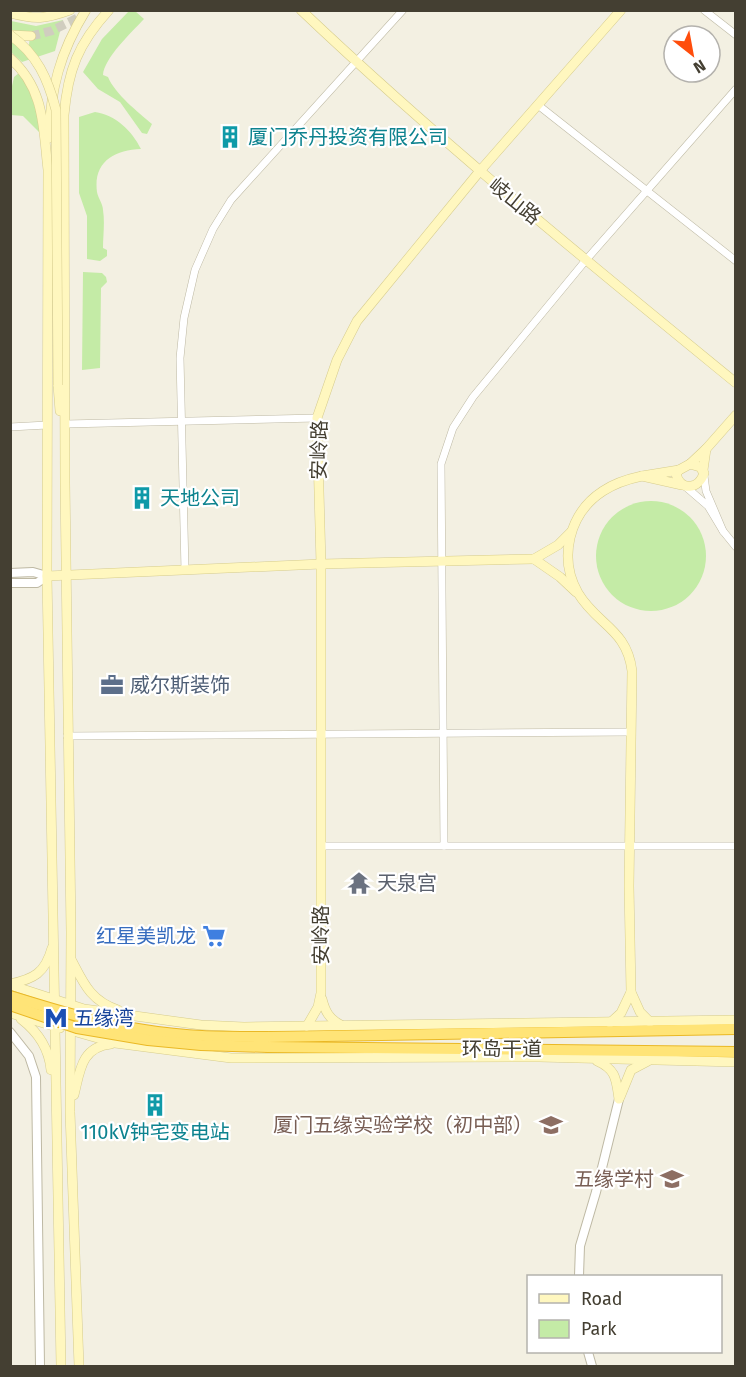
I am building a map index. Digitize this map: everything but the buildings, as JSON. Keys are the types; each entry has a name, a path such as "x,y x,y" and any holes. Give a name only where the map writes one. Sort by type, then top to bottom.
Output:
{"highway":[{"path":"10,996 70,1015 146,1031 268,1042"},
{"path":"12,1011 77,1028 148,1040 201,1045 268,1042"},
{"path":"684,1031 735,1021"},
{"name":"环岛干道","path":"268,1042 735,1029"},
{"name":"环岛干道","path":"268,1042 735,1052"}],"main road":[{"path":"10,13 46,19 70,10"},
{"path":"61,1366 47,576 48,170 50,108 60,62 72,32 86,10"},
{"path":"79,1366 70,1112 64,115 67,86 78,51 93,28 109,10"},
{"name":"岐山路","path":"301,10 355,62 479,172 735,383"},
{"name":"安岭路","path":"321,993 321,564 317,418 337,360 357,321 479,172 621,10"},
{"path":"10,35 22,43 36,60 51,91 56,110 58,385 65,483"},
{"path":"10,35 31,36"},
{"path":"10,58 21,67 30,80 40,105 48,170"},
{"path":"47,576 321,564 534,559 558,545 571,532 601,492 616,484 642,476 679,470 690,464 735,415"},
{"path":"642,476 684,486 694,486 703,473 706,449"},
{"path":"690,464 700,466 703,473"},
{"path":"679,470 677,478 684,486"},
{"path":"571,532 568,556 572,579 579,594"},
{"path":"534,559 579,594 626,647 632,671 630,732 631,992 640,1012 650,1022"},
{"path":"10,985 38,974 48,959 54,940"},
{"path":"70,958 95,999 110,1008 137,1017"},
{"path":"10,985 84,1009 201,1025 244,1027 735,1021"},
{"path":"610,1023 621,1013 631,992"},
{"path":"321,993 325,1010 333,1021 342,1025"},
{"path":"307,1026 318,1007 321,993"},
{"path":"12,1011 115,1043 231,1058 592,1059 735,1062"},
{"path":"12,1011 32,1027 45,1045 51,1063 56,1108"},
{"path":"70,1112 81,1067 87,1055 99,1045 115,1043"},
{"path":"592,1059 607,1065 615,1075 619,1100"},
{"path":"619,1100 631,1070 649,1060"}],"street":[{"path":"184,570 180,358 184,318 195,270 213,229 231,200 403,10"},
{"path":"704,10 735,35"},
{"path":"444,846 441,464 453,428 473,397 586,260 735,89"},
{"path":"538,105 735,261"},
{"path":"66,424 317,418"},
{"path":"10,427 47,425"},
{"path":"703,473 706,491 723,531"},
{"path":"684,486 708,506 735,547"},
{"path":"10,573 33,572 47,576"},
{"path":"10,584 37,583 47,576"},
{"path":"68,736 630,732"},
{"path":"321,846 735,846"},
{"path":"10,1032 29,1056 36,1077 40,1366"},
{"path":"579,1275 580,1246 619,1100"}],"green space":[{"path":"129,11 135,11 144,19 113,53 103,75 108,77 127,102 152,124 147,134 142,133 120,102 98,89 83,72 102,39"},
{"path":"63,20 55,51 22,62 11,52 11,42 29,45 30,34 11,30 11,21 36,26"},
{"path":"19,73 33,101 40,133 23,116 11,115 10,95 14,77"},
{"path":"95,112 116,120 133,136 141,149 114,155 102,165 98,173 97,192 104,215 103,248 107,250 107,256 100,261 87,259 87,216 79,193 79,117"},
{"path":"83,272 102,273 107,282 101,288 100,368 82,370"},
{"path":"651,501 672,505 690,517 702,535 706,556 702,577 690,595 672,607 651,611 630,607 612,595 600,577 596,556 600,535 612,517 630,505"}],"tunnel":[{"path":"31,36 51,31 84,15"}],"place":[{"name":"厦门乔丹投资有限公司","path":"230,137"},
{"name":"天地公司","path":"142,498"},
{"name":"威尔斯装饰","path":"112,685"},
{"name":"天泉宫","path":"359,883"},
{"name":"红星美凯龙","path":"214,936"},
{"name":"五缘湾","path":"56,1018"},
{"name":"110kV钟宅变电站","path":"155,1105"},
{"name":"厦门五缘实验学校（初中部）","path":"551,1125"},
{"name":"五缘学村","path":"672,1179"}]}
